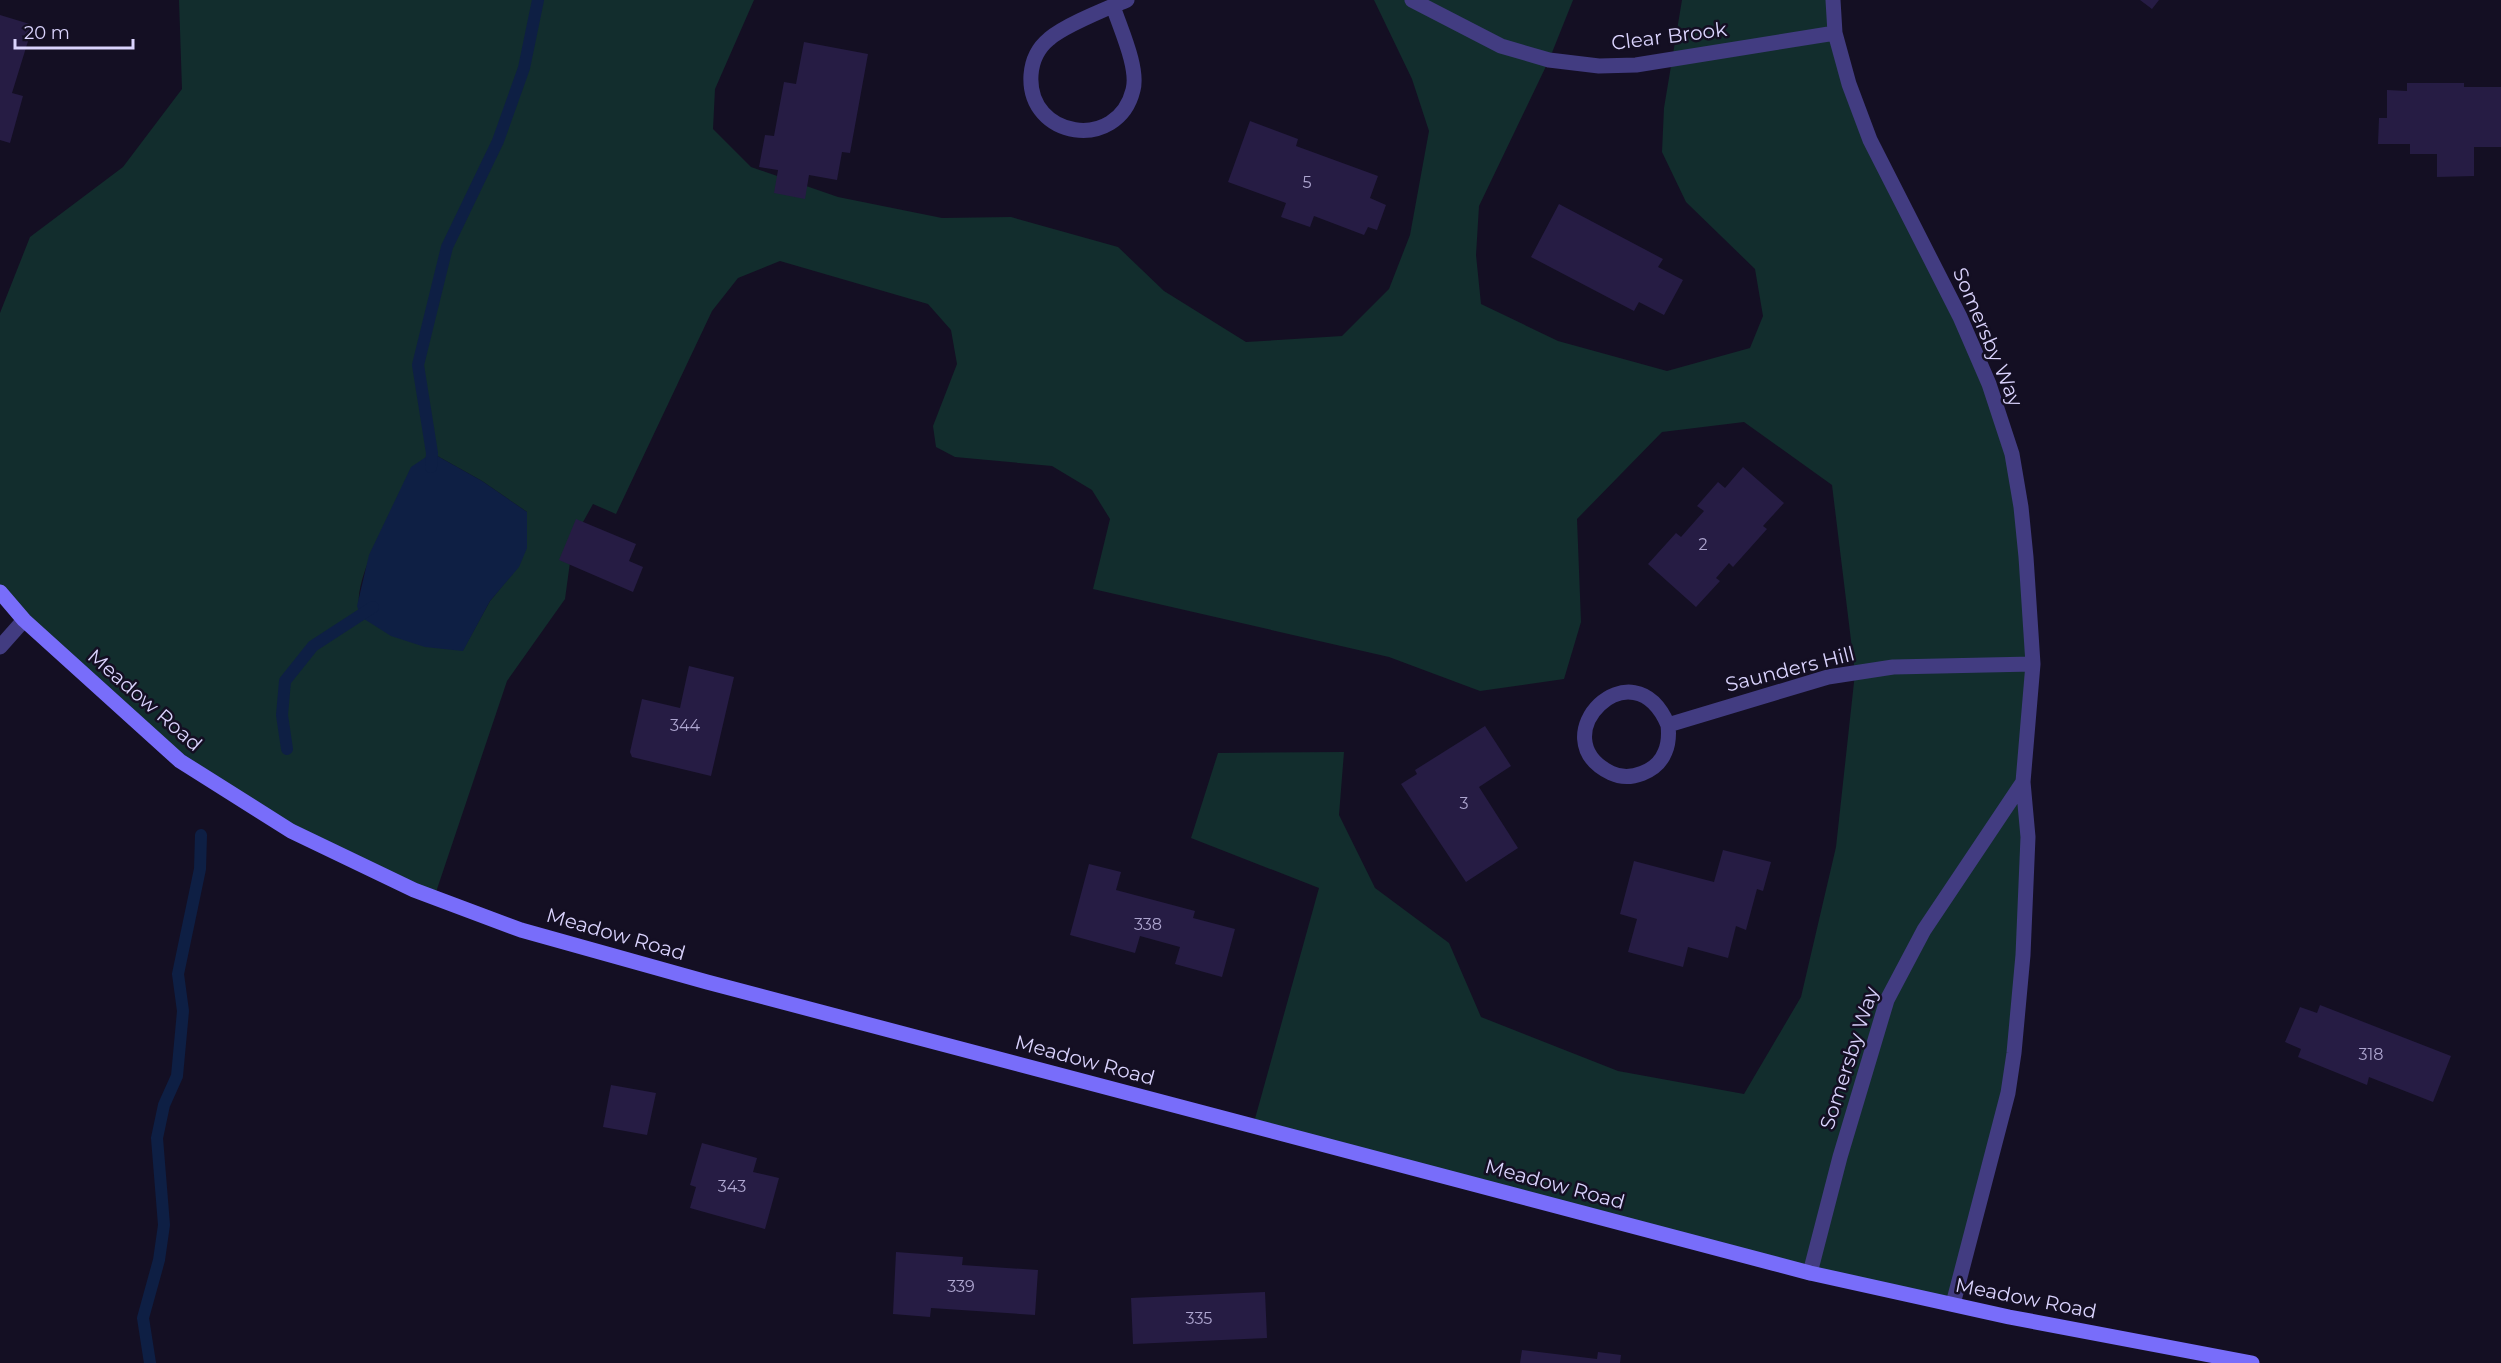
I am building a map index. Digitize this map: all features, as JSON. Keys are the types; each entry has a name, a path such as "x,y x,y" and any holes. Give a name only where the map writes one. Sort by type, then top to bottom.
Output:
{"street":[{"name":"Clear Brook","path":"1412,0 1501,46 1549,60 1599,66 1636,65 1835,33"},
{"name":"Somersby Way","path":"1833,0 1835,33 1849,84 1870,140 1960,317 1989,384 2012,454 2026,557 2033,664 2023,782 2028,837 2023,955 2014,1053 2008,1093 1953,1304"},
{"path":"1120,3 1134,71 1134,89 1127,106 1117,118 1103,127 1087,131 1055,124 1043,113 1034,99 1030,83 1031,67 1037,52 1050,38 1120,3"},
{"name":"Meadow Road","path":"0,592 24,620 180,761 291,831 414,890 511,926 707,982 1810,1273 1953,1304 2252,1363"},
{"path":"0,647 24,620"},
{"name":"Saunders Hill","path":"1668,725 1828,677 1893,667 2033,664"},
{"path":"1626,692 1639,694 1652,701 1662,711 1668,725 1669,740 1665,754 1656,765 1644,773 1630,776 1615,775 1603,769 1587,748 1585,735 1592,711 1602,701 1613,695 1626,692"},
{"name":"Somersby Way","path":"1810,1273 1840,1157 1887,1000 1924,930 2023,782"}],"green space":[{"path":"179,0 754,0 715,89 713,129 751,167 838,197 942,218 1011,217 1118,247 1164,291 1246,342 1342,336 1389,289 1410,235 1429,131 1412,79 1374,0 1573,0 1549,60 1479,206 1476,255 1481,304 1558,341 1667,371 1750,348 1763,316 1755,269 1686,202 1662,152 1664,108 1682,0 1833,0 1849,84 1960,317 2012,454 2030,611 2014,1053 1953,1304 1253,1126 1319,888 1191,838 1218,753 1344,752 1339,815 1375,888 1449,943 1481,1017 1618,1071 1744,1094 1801,997 1836,847 1855,673 1832,485 1744,422 1662,432 1577,519 1581,622 1564,679 1480,691 1389,657 1093,589 1110,519 1092,490 1052,466 955,457 936,447 933,426 957,364 951,330 928,304 780,261 738,278 712,311 616,514 593,504 573,540 565,599 507,681 434,898 291,831 180,761 0,592 0,313 30,237 123,167 182,89","holes":["432,453 482,481 527,512 518,567 490,601 463,650 361,617 359,599 371,556 395,510"]}],"water":[{"path":"432,453 482,481 527,512 527,548 519,567 490,601 463,651 425,647 391,636 361,617 357,606 369,555 411,467"}],"building":[{"path":"2140,0 2159,0 2152,9"},
{"path":"0,15 33,25 12,93 23,96 10,143 0,140"},
{"path":"804,42 868,54 850,153 842,152 837,180 809,175 805,199 774,193 778,170 759,167 765,135 774,136 784,82 796,84"},
{"path":"2407,83 2464,83 2464,87 2501,87 2501,147 2474,147 2474,176 2437,177 2437,154 2410,154 2410,144 2378,144 2379,118 2387,118 2387,90 2407,91"},
{"path":"1250,121 1298,139 1296,146 1378,176 1370,198 1386,205 1377,230 1368,227 1364,235 1314,216 1310,227 1281,217 1286,203 1228,182"},
{"path":"1559,204 1663,259 1658,267 1683,280 1664,315 1639,302 1634,311 1531,257"},
{"path":"1743,467 1784,503 1763,526 1767,529 1733,567 1729,563 1716,578 1720,581 1696,607 1648,564 1676,533 1681,537 1704,511 1697,506 1718,482 1725,488"},
{"path":"576,519 636,544 629,561 643,567 633,592 559,560"},
{"path":"689,666 734,677 711,776 632,757 630,752 642,699 680,708"},
{"path":"1485,726 1511,766 1479,787 1518,848 1466,882 1401,784 1417,774 1415,770"},
{"path":"1723,850 1771,862 1763,891 1757,889 1746,930 1736,926 1728,958 1688,947 1683,967 1628,952 1637,919 1620,914 1634,861 1714,882"},
{"path":"1089,864 1121,872 1116,890 1195,911 1193,918 1235,929 1222,977 1175,964 1180,947 1140,936 1135,953 1070,935"},
{"path":"2320,1005 2451,1056 2433,1102 2369,1077 2367,1085 2298,1057 2301,1049 2285,1042 2300,1007 2317,1013"},
{"path":"611,1085 656,1093 647,1135 603,1127"},
{"path":"702,1143 757,1158 753,1172 779,1178 765,1229 690,1208 696,1187 690,1185"},
{"path":"896,1252 963,1257 962,1265 1038,1270 1035,1315 931,1308 930,1317 893,1314"},
{"path":"1265,1292 1267,1338 1133,1344 1131,1298"},
{"path":"1522,1350 1597,1359 1598,1352 1621,1355 1620,1363 1520,1363"}],"waterway":[{"path":"431,467 432,453 418,365 447,247 498,141 524,68 538,0"},
{"path":"287,749 282,715 285,681 313,646 373,607"},
{"path":"150,1363 143,1318 159,1260 164,1225 157,1138 164,1105 177,1076 183,1011 178,974 200,869 201,835"}]}
